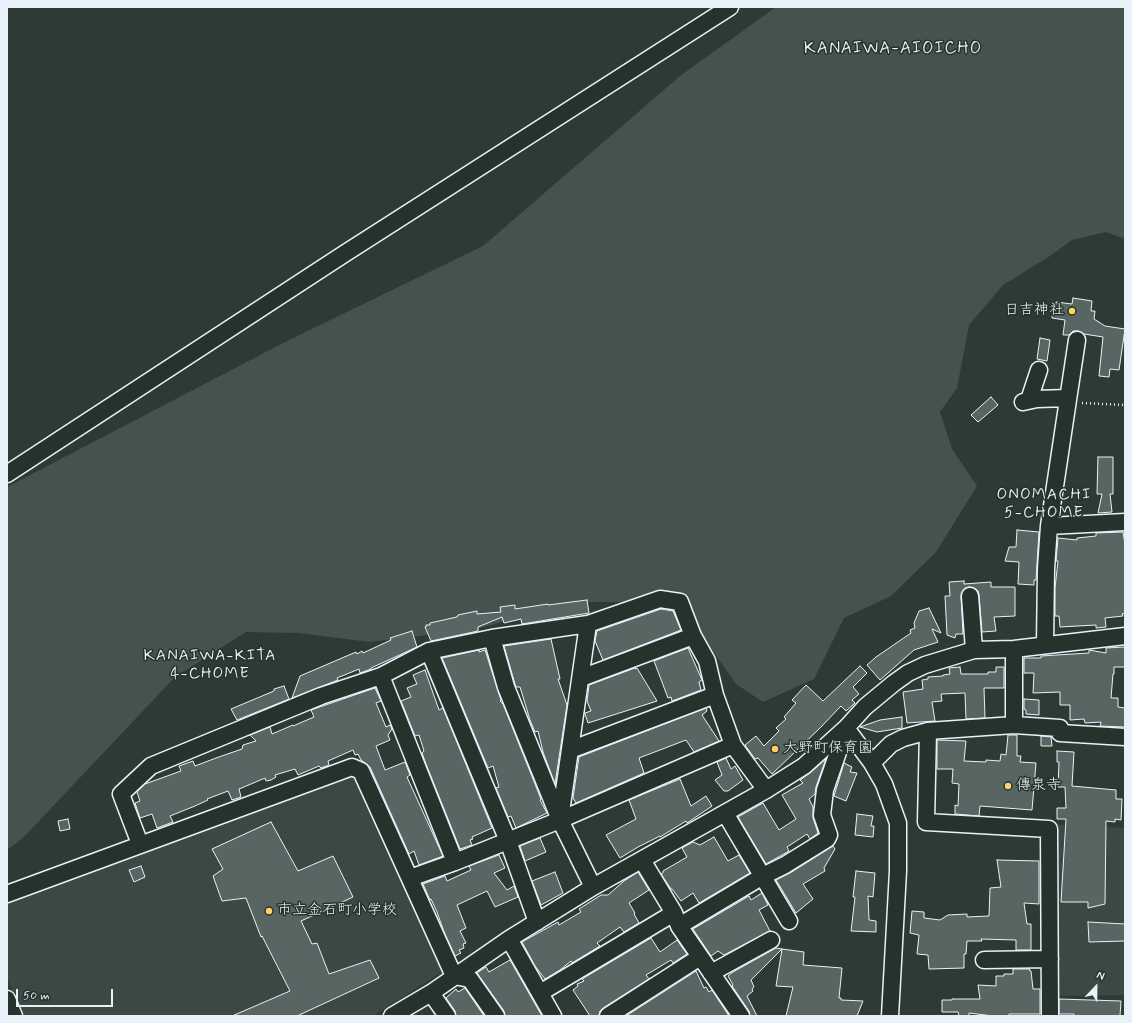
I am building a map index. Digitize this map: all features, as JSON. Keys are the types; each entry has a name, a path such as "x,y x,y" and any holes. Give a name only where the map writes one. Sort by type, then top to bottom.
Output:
{"street":[{"path":"7,474 730,7"},
{"path":"1045,645 1046,569 1049,526 1070,401 1077,340"},
{"path":"1039,370 1026,401 1037,398 1070,401"},
{"path":"1049,526 1125,522"},
{"path":"970,596 974,650"},
{"path":"140,844 121,794 151,766 321,696 381,676 429,651 492,638 588,624 660,599 680,602 693,636 707,661 714,695 733,745 766,790"},
{"path":"560,820 588,624"},
{"path":"581,678 693,636"},
{"path":"392,1016 431,993 509,939 593,887 766,790 804,766 846,728 865,707 908,673 925,665 974,650 1014,649 1125,636"},
{"path":"492,638 506,687 560,820 593,887"},
{"path":"1014,649 1014,725"},
{"path":"429,651 508,841 537,922"},
{"path":"381,676 456,862"},
{"path":"570,750 714,695"},
{"path":"872,763 890,744 928,731 1014,725 1060,728 1060,733 1125,737"},
{"path":"846,728 872,763 884,784 898,823 898,871 890,1016"},
{"path":"540,993 677,920 785,865 827,839 829,835 822,816 825,790 846,728"},
{"path":"928,731 926,822 1049,829 1050,1016"},
{"path":"410,878 456,862 560,820 733,745"},
{"path":"7,894 352,767 362,771 454,976"},
{"path":"725,813 790,921"},
{"path":"642,860 700,957 741,1016"},
{"path":"509,939 553,1016"},
{"path":"711,973 771,940"},
{"path":"608,1016 700,957"},
{"path":"984,960 1050,959"},
{"path":"454,976 470,979 496,1016"},
{"path":"431,993 447,1016"},
{"path":"7,1000 14,1016"}],"path":[{"path":"1070,401 1125,405"}],"shaded area":[{"path":"776,7 1125,7 1125,239 1106,232 1072,240 1050,256 1003,285 969,325 957,388 940,412 952,449 977,486 936,552 891,596 844,618 814,679 763,702 736,684 708,644 686,607 657,602 577,602 476,629 370,642 298,633 246,632 175,677 22,839 7,850 7,487 287,341 483,246 680,76"},
{"path":"355,776 444,971 373,1016 23,1016 7,978 7,902"},
{"path":"1052,824 1125,828 1125,995 1057,996"}],"building":[{"path":"1073,298 1092,301 1091,311 1095,311 1094,319 1105,326 1125,329 1119,370 1110,369 1109,377 1099,376 1103,337 1084,334 1078,331 1073,331 1069,335 1063,335 1065,320 1052,318 1053,308 1055,309 1056,302 1072,304"},
{"path":"1040,338 1050,340 1047,361 1037,359"},
{"path":"991,397 998,405 978,422 971,415"},
{"path":"1098,457 1113,457 1113,494 1110,494 1112,512 1098,513 1102,494 1097,494"},
{"path":"1017,530 1039,532 1036,580 1034,580 1034,585 1018,584 1019,562 1005,561 1009,547 1016,547"},
{"path":"1123,532 1125,544 1125,613 1122,614 1123,616 1105,618 1106,627 1096,628 1096,625 1060,627 1059,616 1055,616 1058,538 1077,540 1077,538 1096,536 1096,533"},
{"path":"964,581 964,584 991,582 991,587 1015,587 1015,616 994,617 996,631 982,632 978,591 974,588 965,588 961,596 963,634 956,634 955,638 947,635 945,596 950,596 949,582"},
{"path":"587,600 589,613 522,624 521,619 504,623 502,617 478,627 478,631 431,641 425,627 426,625 430,625 430,623 477,611 477,614 501,612 500,607 515,605 515,609"},
{"path":"929,608 941,633 932,629 938,642 914,650 880,680 867,665 911,633 910,630 915,628 914,623 919,611"},
{"path":"661,609 673,611 681,630 603,660 595,641 597,631"},
{"path":"412,631 417,647 371,669 360,673 359,669 337,678 338,680 292,698 300,676 356,652 357,654 362,651 363,653 391,640 390,638"},
{"path":"551,639 560,679 558,679 567,705 555,784 543,752 538,731 535,732 530,720 520,687 516,687 504,646"},
{"path":"1125,647 1125,667 1114,667 1111,698 1118,698 1118,707 1125,708 1125,727 1100,726 1101,722 1085,723 1084,719 1070,720 1070,705 1060,705 1060,692 1033,693 1034,673 1024,673 1024,658 1041,658 1041,656 1089,653 1089,650 1106,653 1106,648"},
{"path":"688,648 702,680 699,682 701,690 672,701 671,697 668,698 654,661"},
{"path":"479,650 479,652 485,650 501,700 500,701 503,704 541,799 540,800 547,813 516,828 511,816 508,817 496,788 499,787 493,766 488,768 442,658"},
{"path":"860,666 867,673 853,687 859,694 852,700 855,703 846,711 841,706 772,774 758,758 755,759 745,745 756,736 764,746 779,731 776,728 786,719 784,717 796,703 792,700 806,685 823,701"},
{"path":"960,667 961,674 988,674 988,672 996,672 996,667 1004,667 1004,688 984,688 985,718 966,719 965,693 941,694 942,701 932,702 935,721 907,723 903,692 923,689 922,680 928,679 928,677 950,674 949,668"},
{"path":"637,668 657,701 588,723 585,713 591,711 587,701 589,685"},
{"path":"425,670 439,710 443,708 492,828 472,837 473,839 470,840 472,845 460,849 422,753 424,751 419,735 415,736 401,701 411,697 407,688 417,684 413,675"},
{"path":"284,686 289,699 237,720 231,709 274,691 274,689"},
{"path":"375,688 381,701 376,703 386,727 390,725 392,729 388,735 390,740 376,746 385,770 405,762 410,775 407,777 443,856 419,865 414,851 409,854 370,767 361,760 358,754 355,755 353,750 328,761 329,765 321,768 319,766 298,775 295,769 275,775 276,777 271,780 266,781 265,778 239,789 241,797 232,800 228,791 207,799 208,800 170,816 173,822 157,828 152,814 140,818 135,803 140,801 137,792 145,784 181,771 179,766 193,761 195,766 242,749 243,745 256,741 250,735 270,727 272,734 314,717 311,710"},
{"path":"1024,699 1039,700 1039,715 1026,714 1026,710 1024,709"},
{"path":"706,708 707,711 702,715 719,741 694,752 686,740 639,758 644,773 576,803 573,798 579,757"},
{"path":"902,717 902,728 877,732 860,727 880,720"},
{"path":"1008,735 1017,735 1017,756 1021,756 1020,762 1036,763 1032,810 980,806 979,816 955,814 955,805 958,806 959,784 952,783 953,769 937,769 937,740 966,741 964,761 986,762 986,760 1000,761 1001,754 1006,755"},
{"path":"1041,736 1051,737 1052,746 1041,746"},
{"path":"1057,751 1074,752 1072,786 1116,790 1116,799 1122,799 1121,820 1115,819 1115,822 1106,821 1105,904 1088,908 1088,902 1061,902 1066,819 1057,819 1057,808 1066,808 1065,787 1058,787 1059,762 1057,762"},
{"path":"726,758 731,769 735,766 743,780 728,791 724,791 715,780 722,775 717,762"},
{"path":"826,759 815,794 809,799 813,807 813,818 818,833 810,839 807,834 787,847 789,851 766,864 738,817 763,803 779,830 796,819 782,795 803,783 800,780"},
{"path":"844,763 852,767 850,772 857,773 846,801 834,796"},
{"path":"680,779 691,806 706,796 712,806 687,823 686,821 660,837 638,847 620,858 606,835 636,819 629,800"},
{"path":"857,814 873,816 871,826 874,826 873,837 855,835"},
{"path":"68,819 70,829 60,831 58,821"},
{"path":"271,822 298,871 333,856 353,897 301,921 312,944 317,943 329,974 370,960 379,978 297,1016 232,1016 290,991 262,936 261,937 246,898 222,901 213,876 223,869 212,849"},
{"path":"714,837 728,861 739,855 750,873 699,903 693,893 681,901 661,874 663,871 687,857 682,848 693,842 700,845"},
{"path":"540,838 546,852 525,861 520,846"},
{"path":"833,846 835,849 824,868 825,871 803,884 813,899 796,913 776,880"},
{"path":"499,855 505,868 494,873 507,890 514,886 518,897 495,907 487,891 457,905 466,928 460,931 466,943 463,944 464,948 459,950 461,953 455,956 437,912 423,884 445,876 447,881 471,870 469,866"},
{"path":"997,860 1039,861 1039,904 1024,903 1027,924 1031,924 1031,950 1016,950 1016,940 981,939 982,941 967,941 966,954 964,954 964,968 929,969 928,955 917,954 919,935 910,933 912,911 924,912 924,918 940,920 948,915 967,914 967,917 989,916 990,888 1001,887"},
{"path":"141,866 145,877 134,882 129,870"},
{"path":"856,871 875,873 873,897 868,896 869,920 876,921 876,932 851,931"},
{"path":"555,872 563,893 541,905 532,881"},
{"path":"638,872 649,890 629,903 639,923 624,932 620,927 597,943 600,946 572,963 571,961 545,979 535,966 522,942 558,922 559,925 581,912 579,909 601,895 608,895 624,881"},
{"path":"762,893 768,905 759,910 770,931 724,955 718,951 711,956 693,929 749,896 751,900"},
{"path":"1088,922 1125,924 1125,941 1089,942"},
{"path":"651,938 660,952 677,940 687,954 673,963 671,960 646,975 649,979 603,1008 600,1011 599,1016 590,1016 573,990 578,986 577,984 584,981 582,979"},
{"path":"776,948 782,949 751,980 754,987 752,989 753,991 747,996 757,1016 750,1016 749,1011 732,986 733,985 728,976"},
{"path":"782,949 804,952 803,965 842,968 839,998 841,998 841,1000 863,1001 857,1016 786,1016 793,987 776,986"},
{"path":"510,960 542,1016 505,1016 504,1011 477,973 486,967 489,972"},
{"path":"1013,969 1030,969 1033,989 1040,989 1040,1014 1009,1014 1009,1016 993,1016 969,1013 969,1016 959,1016 958,1012 942,1012 942,1000 980,999 978,985 996,986 996,976 1013,974"},
{"path":"696,971 704,988 706,987 709,992 712,990 729,1016 626,1016"},
{"path":"465,988 484,1016 456,1016 455,1011 446,998 456,989 458,992"},
{"path":"1059,999 1121,1001 1120,1016 1074,1016 1074,1014 1059,1014"}],"place":[{"name":"日吉神社","path":"1072,311"},
{"name":"大野町保育園","path":"775,749"},
{"name":"傳泉寺","path":"1008,786"},
{"name":"市立金石町小学校","path":"269,911"}],"district":[{"name":"KANAIWA-AIOICHO","path":"893,49"},
{"name":"ONOMACHI 5-CHOME","path":"1044,505"},
{"name":"KANAIWA-KITA 4-CHOME","path":"210,666"}]}
